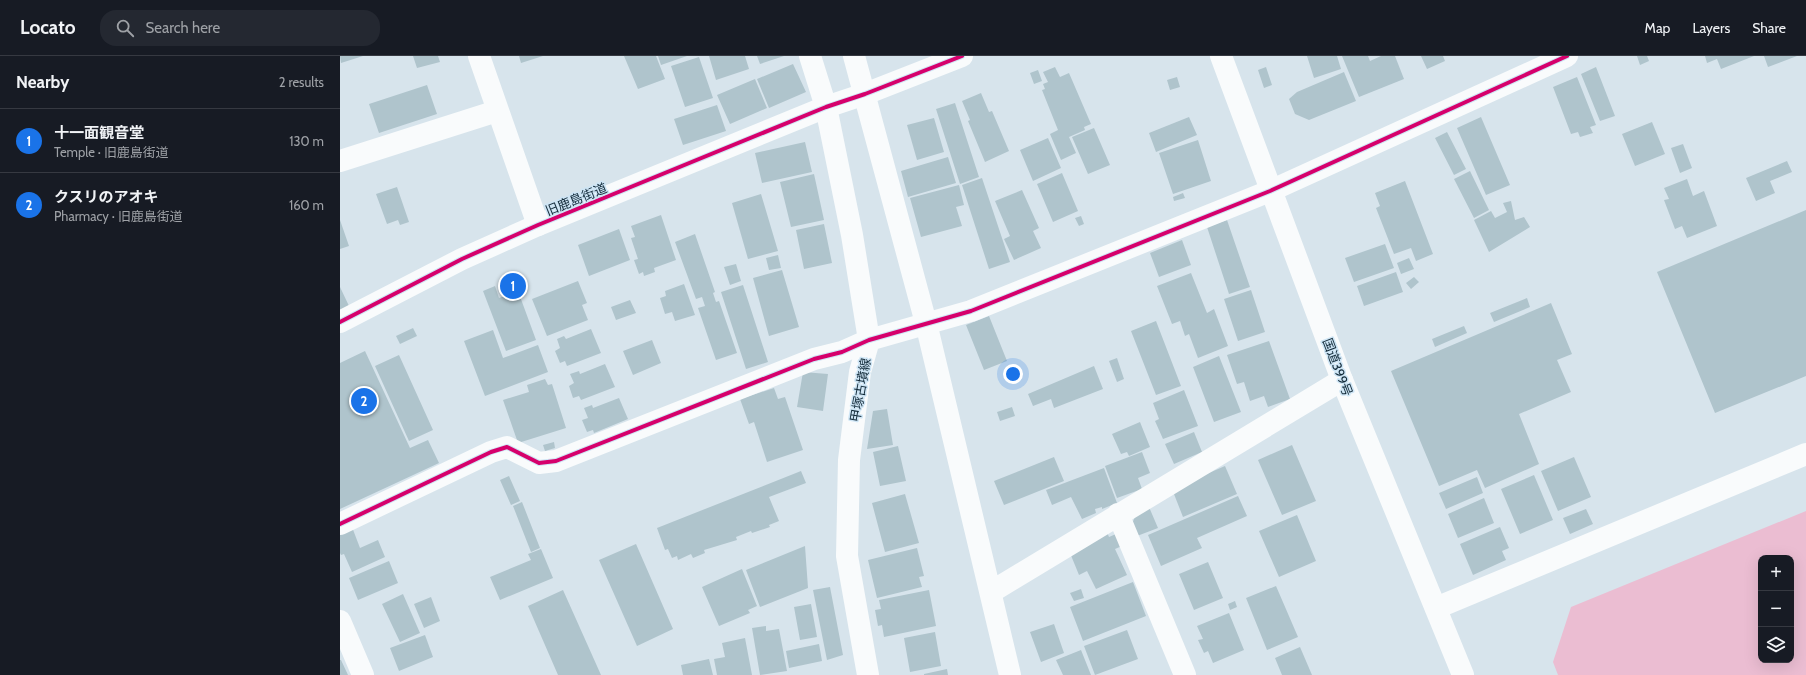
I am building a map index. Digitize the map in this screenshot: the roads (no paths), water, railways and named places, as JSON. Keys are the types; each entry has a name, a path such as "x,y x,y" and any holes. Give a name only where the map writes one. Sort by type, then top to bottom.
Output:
{"main road":[{"path":"479,56 538,225"},
{"name":"甲塚古墳線","path":"810,56 826,107 852,235 869,340 860,372 849,460 847,556 868,675"},
{"path":"854,56 926,323 992,592 1010,675"},
{"path":"865,94 962,56"},
{"name":"国道399号","path":"1222,56 1270,191 1342,380 1463,675"},
{"path":"340,524 491,452 507,447 539,463 556,461 814,359 842,352 869,340 972,311 1270,191 1567,56"},
{"name":"旧鹿島街道","path":"340,322 462,259 538,225 826,107 865,94"},
{"path":"340,161 497,111"},
{"path":"992,592 1118,514 1342,380"},
{"path":"1436,608 1806,454"},
{"path":"1118,514 1185,675"},
{"path":"340,621 363,675"}],"place":[{"name":"十一面観音堂","path":"513,286"},
{"name":"クスリのアオキ","path":"364,401"}]}
